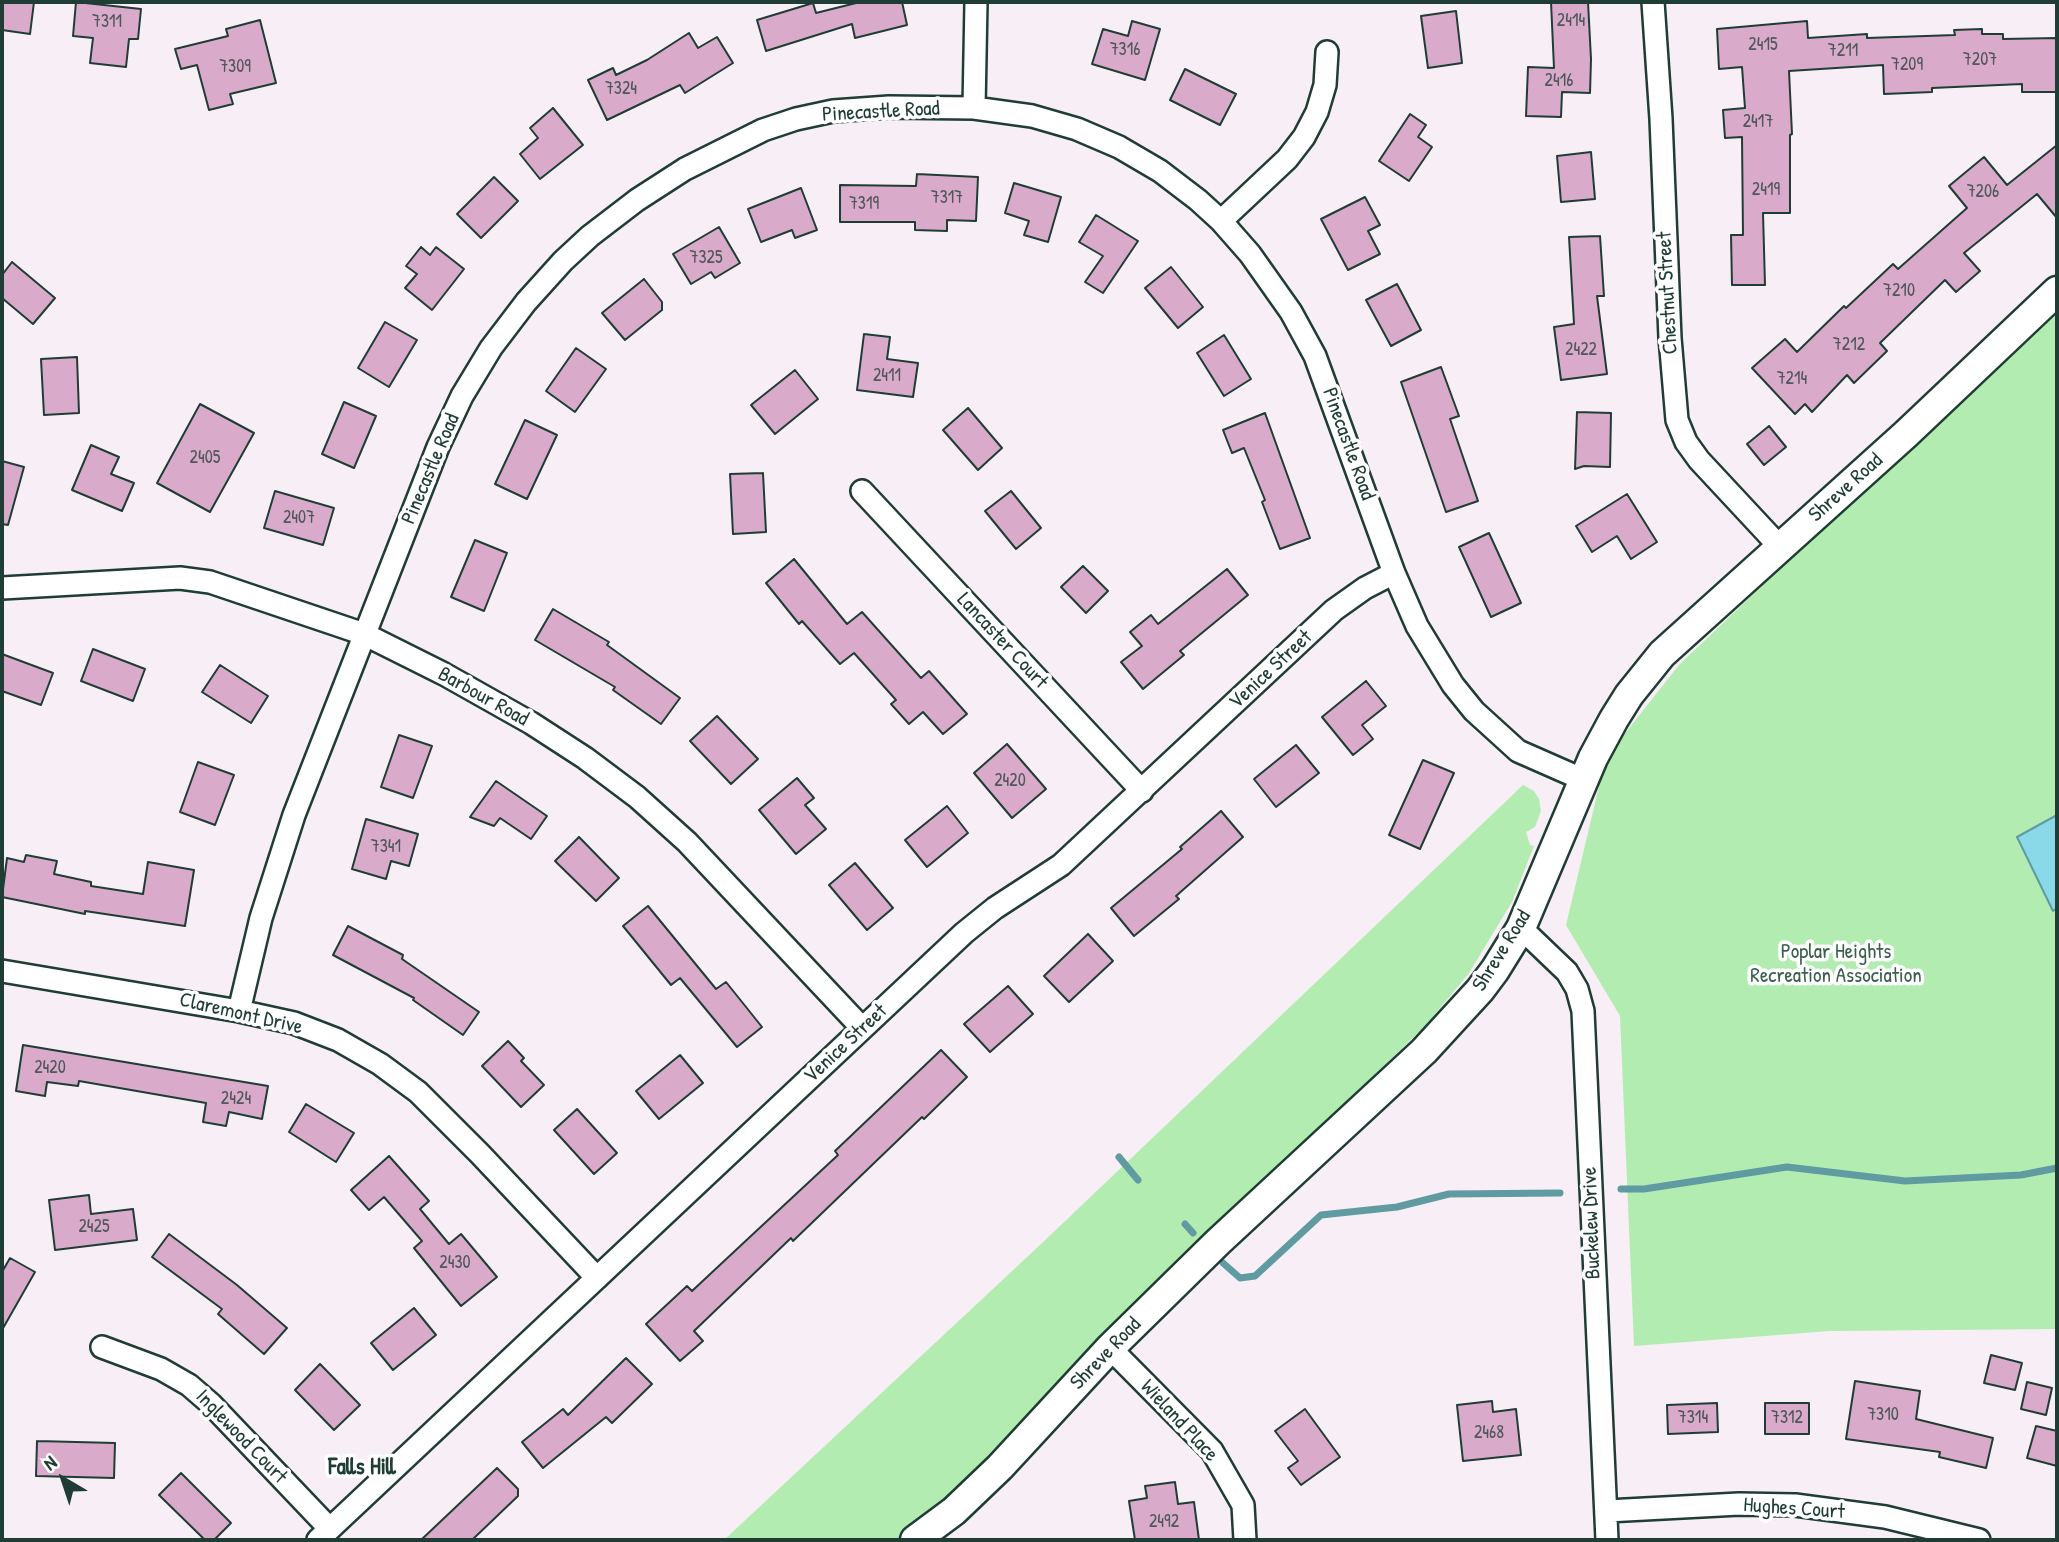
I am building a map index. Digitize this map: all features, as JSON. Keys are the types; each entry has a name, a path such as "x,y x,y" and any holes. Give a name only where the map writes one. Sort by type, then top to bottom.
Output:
{"main road":[{"name":"Shreve Road","path":"915,1540 954,1511 1000,1467 1110,1348 1217,1242 1424,1051 1480,990 1521,928 1584,780 1614,719 1645,673 1681,635 1906,434 2057,291"}],"street":[{"path":"974,108 976,2"},
{"name":"Chestnut Street","path":"1653,2 1670,338 1677,420 1686,442 1699,460 1780,547"},
{"path":"1221,221 1287,159 1304,138 1317,112 1325,85 1327,52"},
{"name":"Pinecastle Road","path":"239,1011 282,847 438,447 462,396 491,348 526,302 590,236 637,200 685,169 763,130 833,111 889,107 974,108 1032,116 1077,129 1119,147 1160,171 1198,200 1250,254 1291,312 1315,356 1394,573 1417,626 1453,685 1474,711 1518,751 1584,780"},
{"name":"Lancaster Court","path":"862,491 1142,790"},
{"name":"Venice Street","path":"324,1535 964,933 995,908 1061,865 1334,610 1364,589 1394,573"},
{"name":"Barbour Road","path":"2,588 180,578 211,582 364,634 444,674 531,723 585,758 637,797 687,842 862,1028"},
{"name":"Buckelew Drive","path":"1521,928 1567,972 1577,989 1583,1011 1607,1540"},
{"name":"Claremont Drive","path":"2,971 239,1011 294,1023 338,1040 380,1064 418,1092 597,1278"},
{"name":"Inglewood Court","path":"102,1347 161,1369 189,1385 211,1404 324,1535"},
{"name":"Wieland Place","path":"1110,1348 1212,1451 1243,1505 1245,1540"},
{"name":"Hughes Court","path":"1607,1511 1739,1504 1795,1505 1885,1517 1979,1540"}],"green space":[{"name":"Poplar Heights Recreation Association","path":"2057,305 2057,1329 1830,1331 1634,1346 1620,1016 1566,925 1601,778 1622,737 1679,665"},
{"path":"1523,785 1534,791 1539,799 1541,811 1535,827 1526,832 1530,845 1534,846 1512,902 1469,973 1426,1025 1103,1338 1018,1432 945,1503 895,1540 724,1540 1040,1245"}],"water":[{"path":"2057,815 2057,908 2053,911 2017,837"}],"building":[{"path":"2,2 34,2 30,34 2,30"},
{"path":"76,2 141,9 138,39 129,39 126,67 90,63 93,38 73,36"},
{"path":"860,2 902,2 907,25 855,38 852,24 766,51 757,20 813,3 816,13"},
{"path":"1551,2 1588,2 1590,93 1562,92 1561,117 1526,116 1528,67 1554,68"},
{"path":"1456,11 1462,63 1428,68 1421,16"},
{"path":"260,20 276,83 230,94 233,104 209,110 197,65 181,69 175,49 228,36 226,29"},
{"path":"1132,21 1160,29 1145,80 1092,64 1103,29 1128,36"},
{"path":"1807,21 1808,38 1867,34 1867,38 1955,35 1954,30 1982,29 1982,34 2003,34 2003,39 2057,38 2057,92 2022,92 2022,84 1932,88 1932,92 1884,94 1883,65 1789,71 1792,134 1790,213 1763,213 1765,285 1732,285 1731,235 1743,235 1742,137 1725,138 1723,110 1745,108 1742,67 1719,69 1717,29"},
{"path":"689,33 698,48 717,37 733,63 685,93 680,85 607,120 588,80 613,68 616,75 647,60"},
{"path":"1185,69 1236,94 1220,125 1170,100"},
{"path":"553,108 583,145 540,179 520,154 538,138 530,128"},
{"path":"1410,114 1426,125 1418,137 1432,147 1409,181 1379,161"},
{"path":"2057,145 2057,218 2037,194 1964,253 1980,271 1956,292 1945,280 1880,343 1887,351 1854,383 1847,375 1812,412 1805,404 1795,414 1752,368 1785,339 1797,352 1844,306 1846,308 1893,264 1898,269 1967,208 1949,186 1984,157 2007,185"},
{"path":"1591,152 1595,199 1561,202 1557,156"},
{"path":"917,174 978,177 976,221 947,220 947,231 915,230 915,222 840,222 840,185 916,186"},
{"path":"494,177 518,201 481,238 457,214"},
{"path":"1014,183 1061,197 1048,242 1024,235 1029,221 1005,213"},
{"path":"801,188 817,230 795,238 792,230 761,242 748,209"},
{"path":"1365,197 1380,225 1368,231 1380,254 1348,270 1321,219"},
{"path":"1096,215 1138,241 1103,293 1085,282 1103,256 1079,242"},
{"path":"719,227 740,263 715,278 711,272 691,284 673,254"},
{"path":"1600,236 1604,296 1597,296 1607,374 1561,380 1554,327 1574,324 1569,237"},
{"path":"421,247 430,255 436,247 464,269 432,310 405,288 417,274 406,266"},
{"path":"12,262 55,298 33,324 2,298 2,275"},
{"path":"1171,267 1203,307 1178,328 1145,288"},
{"path":"644,279 662,302 662,310 625,340 602,313"},
{"path":"1397,284 1421,330 1391,346 1366,300"},
{"path":"385,322 417,340 389,387 358,368"},
{"path":"864,334 890,337 887,359 918,363 913,397 857,390"},
{"path":"1224,335 1251,379 1224,396 1197,353"},
{"path":"576,348 606,369 575,412 546,391"},
{"path":"77,357 79,413 44,415 41,359"},
{"path":"1441,367 1459,416 1450,419 1478,501 1446,512 1401,382"},
{"path":"795,370 818,399 775,434 751,405"},
{"path":"344,402 376,416 354,468 322,454"},
{"path":"200,404 254,433 210,512 157,483"},
{"path":"968,408 1002,448 978,470 943,430"},
{"path":"1577,412 1611,413 1610,467 1584,466 1575,469"},
{"path":"1265,413 1310,538 1280,549 1262,502 1265,500 1244,448 1232,453 1223,430"},
{"path":"525,420 557,435 527,499 495,484"},
{"path":"1769,426 1786,447 1764,465 1747,444"},
{"path":"91,445 119,457 111,474 134,483 122,511 72,490"},
{"path":"2,461 24,467 8,525 2,524"},
{"path":"763,473 766,532 733,534 730,474"},
{"path":"275,491 334,508 323,545 264,528"},
{"path":"1011,491 1041,528 1016,549 985,511"},
{"path":"1627,494 1657,542 1631,559 1617,536 1592,552 1576,526"},
{"path":"1489,533 1521,603 1491,617 1459,547"},
{"path":"475,540 507,553 484,611 451,597"},
{"path":"794,559 847,624 862,612 921,678 929,671 967,714 943,734 923,712 909,724 891,704 896,700 854,653 840,664 802,621 799,624 766,583"},
{"path":"1083,566 1108,591 1086,613 1061,587"},
{"path":"1227,569 1248,595 1180,651 1184,655 1143,689 1121,662 1142,646 1130,632 1151,615 1158,624"},
{"path":"553,609 609,642 607,645 680,698 661,724 613,690 615,687 535,640"},
{"path":"93,649 145,669 133,701 81,681"},
{"path":"2,654 53,673 41,705 2,691"},
{"path":"220,665 268,696 251,723 202,692"},
{"path":"1366,681 1386,706 1362,725 1373,739 1353,755 1322,717"},
{"path":"717,716 758,759 731,784 690,741"},
{"path":"399,735 432,746 413,798 381,787"},
{"path":"1007,744 1046,789 1012,818 974,773"},
{"path":"1296,745 1319,773 1276,807 1254,779"},
{"path":"1423,760 1454,773 1420,849 1389,835"},
{"path":"198,762 234,775 215,825 180,812"},
{"path":"797,778 814,798 805,805 826,829 796,854 759,810"},
{"path":"496,781 547,816 531,839 500,818 494,826 470,817"},
{"path":"947,806 968,833 927,867 905,840"},
{"path":"1221,811 1243,837 1176,896 1179,899 1134,936 1111,908 1182,849 1180,847"},
{"path":"366,819 418,834 409,866 391,861 386,879 352,869"},
{"path":"579,837 619,878 596,901 555,861"},
{"path":"26,855 57,861 54,874 91,882 91,886 143,894 148,862 194,870 185,926 85,911 85,914 2,897 7,858 24,862"},
{"path":"855,863 893,908 867,930 829,885"},
{"path":"648,906 716,989 726,982 762,1027 737,1047 680,978 671,985 623,926"},
{"path":"348,926 403,955 402,959 479,1012 463,1035 413,1000 414,998 333,955"},
{"path":"1088,934 1113,961 1069,1002 1044,976"},
{"path":"1008,986 1033,1014 990,1052 964,1024"},
{"path":"508,1041 524,1058 521,1061 544,1085 521,1107 482,1066"},
{"path":"23,1045 268,1086 262,1119 229,1112 226,1126 203,1122 206,1103 79,1081 78,1086 47,1082 45,1096 16,1091"},
{"path":"941,1050 967,1077 694,1331 703,1341 680,1361 646,1324 687,1286 692,1291 838,1155 835,1151"},
{"path":"680,1055 703,1083 659,1119 636,1091"},
{"path":"306,1104 354,1133 336,1162 289,1132"},
{"path":"577,1109 617,1153 594,1174 554,1130"},
{"path":"389,1156 429,1201 420,1209 449,1244 461,1234 497,1277 461,1306 414,1248 422,1241 384,1197 369,1210 351,1190"},
{"path":"89,1195 91,1214 133,1209 137,1240 55,1250 49,1200"},
{"path":"169,1234 237,1285 287,1328 264,1354 218,1314 222,1309 152,1257"},
{"path":"10,1258 35,1272 2,1330 2,1272"},
{"path":"414,1308 436,1335 393,1370 371,1343"},
{"path":"1991,1355 2022,1363 2015,1390 1984,1383"},
{"path":"626,1358 652,1384 612,1423 606,1417 543,1468 522,1442 563,1409 568,1415"},
{"path":"320,1364 360,1405 334,1430 295,1390"},
{"path":"1855,1381 1920,1391 1916,1419 1993,1438 1986,1468 1939,1457 1940,1452 1846,1439"},
{"path":"2027,1382 2052,1388 2046,1415 2021,1409"},
{"path":"1492,1401 1493,1412 1516,1409 1521,1455 1463,1461 1457,1405"},
{"path":"1717,1403 1718,1432 1668,1434 1667,1405"},
{"path":"1765,1403 1809,1403 1809,1434 1765,1434"},
{"path":"1305,1409 1340,1457 1301,1485 1288,1468 1298,1461 1275,1431"},
{"path":"2036,1426 2057,1431 2057,1466 2027,1458"},
{"path":"37,1441 115,1443 114,1478 36,1476"},
{"path":"497,1468 518,1489 518,1496 472,1540 421,1540"},
{"path":"181,1473 231,1523 214,1540 205,1540 159,1495"},
{"path":"1175,1482 1178,1504 1194,1502 1199,1540 1135,1540 1129,1501 1147,1498 1145,1486"}],"waterway":[{"path":"1119,1157 1138,1180"},
{"path":"1621,1189 1644,1189 1787,1167 1905,1181 2021,1175 2057,1168"},
{"path":"1223,1263 1240,1278 1255,1276 1321,1215 1397,1207 1449,1194 1560,1193"},
{"path":"1185,1224 1193,1233"}],"district":[{"name":"Falls Hill","path":"362,1468"}]}
